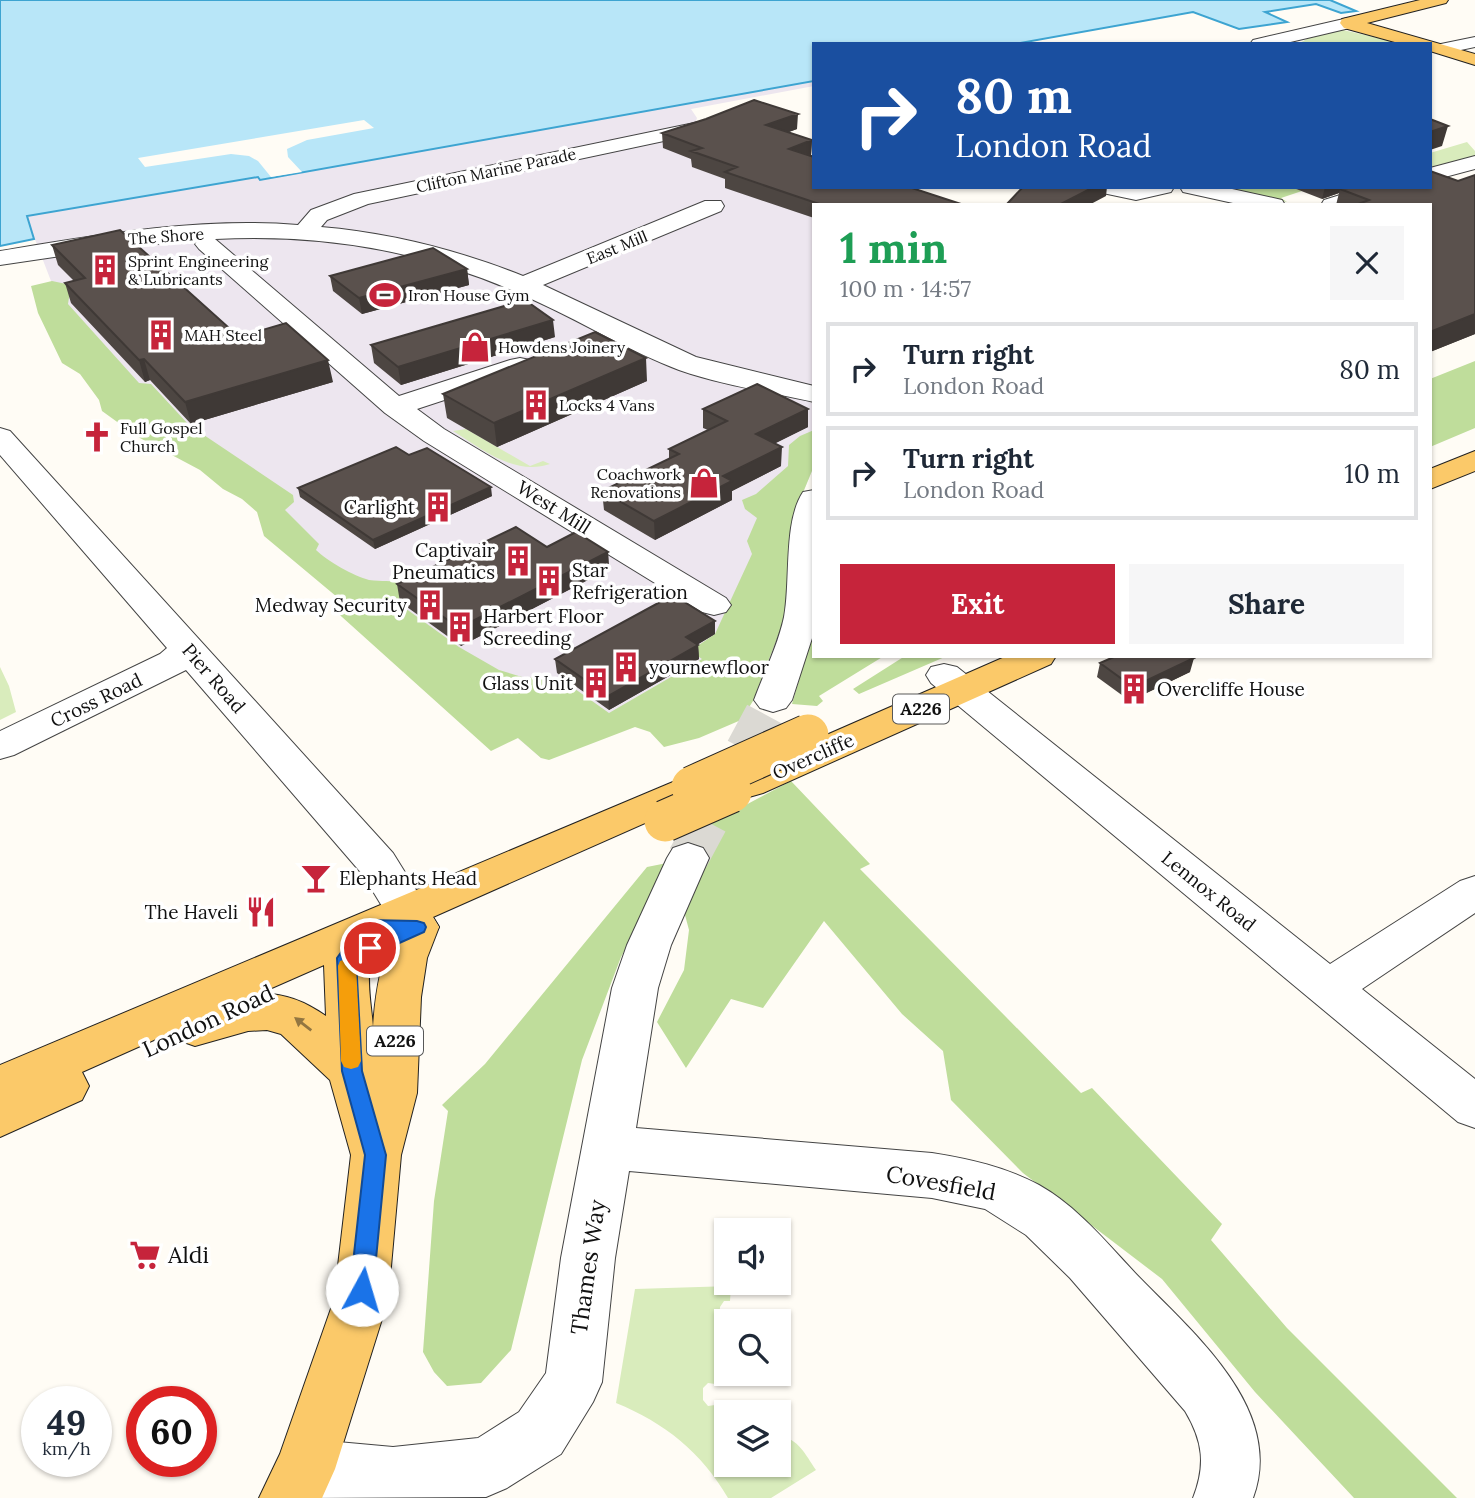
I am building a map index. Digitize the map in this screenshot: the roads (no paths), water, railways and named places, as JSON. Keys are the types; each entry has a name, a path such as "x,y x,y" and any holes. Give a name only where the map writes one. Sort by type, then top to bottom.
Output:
{"main road":[{"path":"1348,23 1440,0"},
{"path":"1348,23 1416,42"},
{"path":"1436,47 1475,60"},
{"path":"1432,467 1475,442"},
{"path":"1432,467 1475,452"},
{"path":"1432,467 1475,460"},
{"name":"Overcliffe","path":"953,683 984,658"},
{"name":"Overcliffe","path":"581,846 692,787 806,747 953,683 1032,658"},
{"name":"Overcliffe","path":"581,846 677,839 806,747"},
{"name":"London Road","path":"0,1086 581,846"},
{"name":"London Road","path":"0,1116 194,1027 380,927"},
{"name":"Thames Way","path":"376,1155 352,1071 380,927"},
{"name":"Thames Way","path":"297,1484 361,1300 376,1155 393,1093 398,997 405,958 380,927"},
{"name":"A226","path":"194,1027 245,1012 280,1011 305,1025 352,1071"}],"street":[{"path":"1271,42 1348,23"},
{"path":"1436,47 1475,42"},
{"name":"Clifton Marine Parade","path":"304,233 319,215 362,199 699,128"},
{"path":"1432,174 1475,162"},
{"path":"1108,189 1124,203"},
{"path":"1116,189 1136,193 1158,189"},
{"path":"1152,203 1162,189"},
{"path":"1200,189 1264,203"},
{"path":"1338,203 1383,189"},
{"name":"East Mill","path":"522,286 713,206"},
{"name":"The Shore","path":"0,258 130,238 250,232 304,233"},
{"path":"304,233 405,246 460,261 522,286 686,363 812,394"},
{"name":"West Mill","path":"207,244 395,407 434,435 713,604"},
{"path":"581,343 613,330"},
{"path":"395,407 547,356"},
{"path":"731,375 812,376"},
{"name":"Pier Road","path":"0,437 378,864 380,927"},
{"path":"773,700 801,618 812,507"},
{"name":"Cross Road","path":"0,746 173,662 187,647"},
{"name":"Lennox Road","path":"953,683 1475,1107"},
{"name":"Thames Way","path":"297,1484 486,1467 540,1433 573,1382 588,1258 635,988 677,839"},
{"path":"1328,988 1475,892"},
{"name":"Covesfield","path":"607,1147 912,1174 981,1185 1023,1202 1079,1250 1180,1360 1210,1397 1224,1422 1231,1447 1231,1475 1223,1498"}],"water":[{"path":"0,0 1330,0 1356,11 1341,13 1316,4 1265,12 1287,22 1239,29 1193,12 1025,42 812,42 812,81 260,180 258,177 27,216 34,239 0,246"}],"tunnel":[{"path":"688,858 773,700"}],"place":[{"name":"Sprint Engineering & Lubricants","path":"105,270"},
{"name":"Iron House Gym","path":"385,295"},
{"name":"MAH Steel","path":"161,335"},
{"name":"Howdens Joinery","path":"475,347"},
{"name":"Locks 4 Vans","path":"536,405"},
{"name":"Full Gospel Church","path":"97,437"},
{"name":"Coachwork Renovations","path":"704,483"},
{"name":"Carlight","path":"438,507"},
{"name":"Captivair Pneumatics","path":"518,561"},
{"name":"Star Refrigeration","path":"549,581"},
{"name":"Medway Security","path":"430,605"},
{"name":"Harbert Floor Screeding","path":"460,627"},
{"name":"yournewfloor","path":"626,667"},
{"name":"Glass Unit","path":"596,683"},
{"name":"Overcliffe House","path":"1134,689"},
{"name":"Elephants Head","path":"316,878"},
{"name":"The Haveli","path":"261,912"},
{"name":"Aldi","path":"145,1255"}]}
